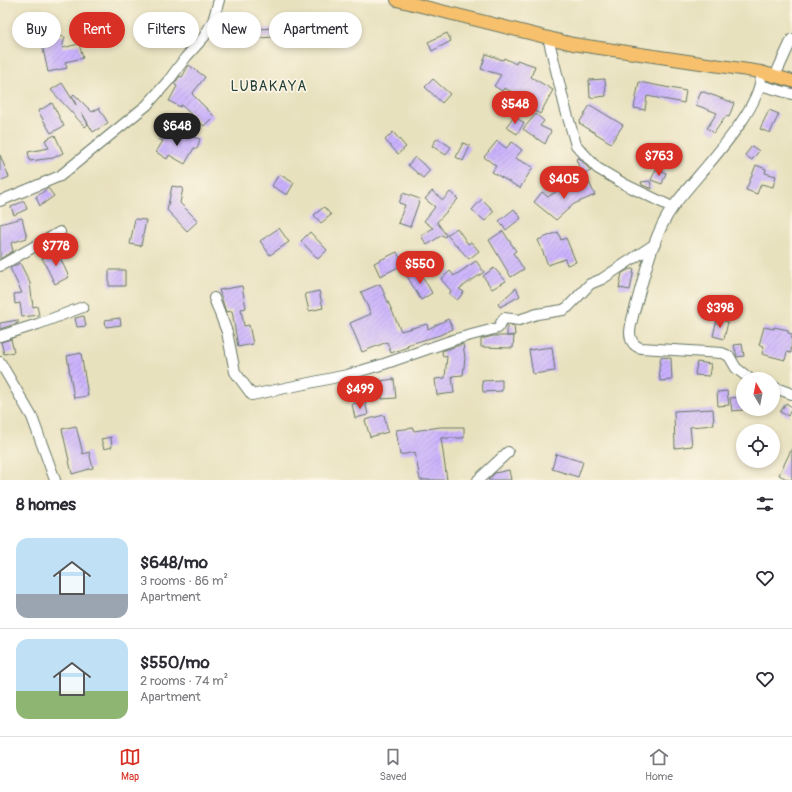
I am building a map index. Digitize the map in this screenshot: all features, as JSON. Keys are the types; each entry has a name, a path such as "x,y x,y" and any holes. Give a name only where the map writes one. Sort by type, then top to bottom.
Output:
{"main road":[{"path":"397,0 573,44 761,72 792,81"}],"street":[{"path":"0,201 60,176 147,105 204,37 213,21 218,0"},
{"path":"548,37 576,145 597,168 626,185 672,207"},
{"path":"775,76 792,38"},
{"path":"741,372 736,368 729,356 722,353 648,349 634,345 630,338 630,326 655,244 672,207 720,151 753,103 760,85 761,72"},
{"path":"760,85 792,94"},
{"path":"0,266 60,232"},
{"path":"214,298 227,332 235,372 252,395 323,381 384,364 456,339 498,328 504,318 519,320 537,314 563,310 568,307 590,284 602,279 655,244"},
{"path":"0,336 43,323 83,307"},
{"path":"0,362 32,417 55,480"},
{"path":"780,390 792,394"},
{"path":"478,480 508,452"}],"building":[{"path":"269,28 269,37 261,38 261,29"},
{"path":"447,33 451,41 432,51 428,42"},
{"path":"61,36 65,37 62,48 69,46 69,48 80,48 83,58 65,62 67,68 48,72 43,48 61,48"},
{"path":"486,54 503,60 504,58 516,64 517,60 535,66 531,77 553,90 540,114 523,104 526,99 504,88 502,91 494,86 501,75 481,69"},
{"path":"189,65 205,77 192,94 214,116 204,126 181,105 180,107 169,101 177,86 174,84 180,76 182,77"},
{"path":"433,79 450,94 442,103 425,87"},
{"path":"605,79 606,96 590,98 589,80"},
{"path":"639,82 686,91 684,103 647,96 645,110 634,108"},
{"path":"62,83 76,105 72,96 74,94 92,112 99,108 108,123 93,132 82,113 88,124 85,127 51,90"},
{"path":"701,91 734,103 729,117 726,116 714,133 707,128 717,113 696,105"},
{"path":"52,103 64,126 51,133 38,111"},
{"path":"590,105 623,125 611,143 579,123"},
{"path":"769,110 779,114 770,133 760,129"},
{"path":"536,114 544,121 540,126 551,131 545,144 523,129"},
{"path":"514,116 524,123 517,134 506,127"},
{"path":"162,131 178,140 180,133 200,139 197,149 194,148 185,164 169,155 167,159 156,152 163,141 158,139"},
{"path":"393,132 406,147 398,154 385,140"},
{"path":"55,135 63,153 53,158 30,161 28,152 49,148 45,140"},
{"path":"437,138 451,147 446,155 432,146"},
{"path":"497,141 506,148 512,142 522,150 515,158 533,167 520,188 492,172 496,166 484,157"},
{"path":"463,143 470,146 463,161 456,157"},
{"path":"752,146 759,151 752,160 745,155"},
{"path":"0,155 9,177 0,181"},
{"path":"415,157 430,170 423,178 408,165"},
{"path":"579,158 591,171 582,174 576,159"},
{"path":"756,165 766,169 765,173 776,176 773,187 761,184 757,194 746,190"},
{"path":"656,169 666,173 662,184 651,180"},
{"path":"279,174 294,183 287,195 272,186"},
{"path":"650,181 652,189 642,185 641,182"},
{"path":"589,182 595,195 574,204 556,220 534,202 542,192 548,197 561,188 564,192"},
{"path":"172,186 183,188 180,203 198,221 187,231 167,210"},
{"path":"48,188 54,196 40,206 36,197"},
{"path":"432,191 443,200 450,192 458,199 437,222 446,235 445,237 442,235 427,245 421,236 433,228 424,221 435,207 425,199"},
{"path":"403,193 420,199 410,227 398,223 405,205 399,203"},
{"path":"482,199 494,211 485,221 472,210"},
{"path":"24,201 27,209 14,215 11,207"},
{"path":"324,207 331,215 321,223 314,215"},
{"path":"514,209 521,218 506,230 499,221"},
{"path":"22,218 27,238 11,243 13,251 0,259 0,224"},
{"path":"135,219 146,220 141,246 130,244"},
{"path":"279,228 289,242 270,255 260,241"},
{"path":"457,228 468,244 471,242 479,251 469,259 447,235"},
{"path":"503,231 516,251 513,253 524,269 511,277 489,240"},
{"path":"310,232 327,250 318,259 301,241"},
{"path":"558,232 561,240 566,238 576,262 567,265 565,259 548,265 538,240"},
{"path":"57,251 69,277 55,284 42,258"},
{"path":"397,252 403,265 380,276 374,263"},
{"path":"476,261 484,272 459,289 464,292 457,300 449,294 451,291 441,279 450,271 454,276"},
{"path":"20,263 30,283 33,307 37,306 39,315 22,317 20,303 15,304 14,294 22,293 10,268"},
{"path":"494,268 506,281 492,289 483,276"},
{"path":"630,269 634,269 630,290 619,288 622,273"},
{"path":"109,270 125,270 125,286 109,286"},
{"path":"419,270 432,293 421,300 407,276"},
{"path":"380,284 401,331 427,324 428,329 448,319 453,329 440,335 407,345 408,347 391,353 387,342 362,352 350,323 371,314 361,292"},
{"path":"242,286 246,308 241,309 244,326 249,325 253,344 238,347 232,311 226,312 219,290"},
{"path":"516,288 520,296 500,307 498,304"},
{"path":"319,291 323,308 309,311 305,294"},
{"path":"84,316 86,326 77,327 75,318"},
{"path":"120,318 121,325 106,327 105,320"},
{"path":"717,319 728,322 724,339 713,336"},
{"path":"18,320 18,323 0,329 0,323"},
{"path":"507,325 514,326 515,335 507,336"},
{"path":"764,327 774,329 774,327 788,330 788,333 792,334 791,353 787,352 785,360 762,354 764,346 759,345"},
{"path":"493,336 514,336 513,348 481,347 481,339"},
{"path":"11,339 14,352 4,354 1,342"},
{"path":"463,344 465,358 463,375 452,376 454,393 437,395 435,379 445,378 447,356 443,357 442,351"},
{"path":"742,344 744,356 737,357 734,345"},
{"path":"552,347 555,371 533,374 529,350"},
{"path":"81,353 88,396 74,398 67,356"},
{"path":"661,357 671,358 672,380 660,381 659,368"},
{"path":"697,362 711,364 709,376 695,375"},
{"path":"394,379 396,398 382,399 381,388 367,390 367,383"},
{"path":"502,380 502,391 483,392 482,381"},
{"path":"727,391 729,405 718,406 717,392"},
{"path":"730,398 736,398 736,411 732,411"},
{"path":"365,401 368,415 355,418 352,404"},
{"path":"786,403 792,407 788,416 780,412"},
{"path":"713,409 714,425 690,427 692,446 675,448 674,411"},
{"path":"384,415 388,432 370,437 365,420"},
{"path":"76,426 83,454 89,452 93,468 72,474 62,429"},
{"path":"440,427 464,427 464,438 441,438 447,480 420,480 415,452 400,455 396,430 413,428 414,431"},
{"path":"111,437 112,447 104,449 101,439"},
{"path":"792,448 792,480 789,480 779,475"},
{"path":"556,454 583,462 578,477 552,469"},
{"path":"509,470 511,480 488,480 495,473"}],"district":[{"name":"LUBAKAYA","path":"269,86"}]}
